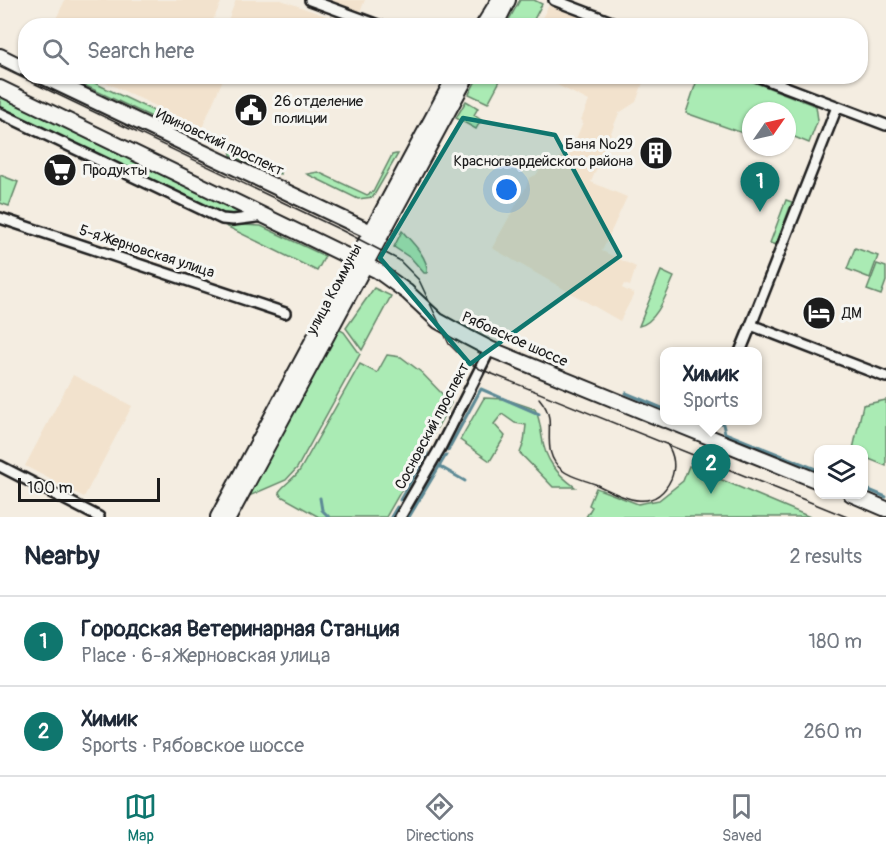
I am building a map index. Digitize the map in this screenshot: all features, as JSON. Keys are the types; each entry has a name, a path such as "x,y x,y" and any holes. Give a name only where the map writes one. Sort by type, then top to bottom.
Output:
{"main road":[{"path":"488,18 499,0"},
{"path":"499,18 508,0"},
{"path":"0,56 18,65"},
{"name":"Ириновский проспект","path":"58,84 374,238"},
{"name":"улица Коммуны","path":"374,238 451,84"},
{"name":"улица Коммуны","path":"218,517 462,84"},
{"path":"0,88 361,262"},
{"name":"улица Коммуны","path":"230,517 361,262"},
{"name":"Рябовское шоссе","path":"361,262 394,281 438,321 490,349 660,418"},
{"name":"Рябовское шоссе","path":"678,425 814,479"},
{"path":"861,499 886,509"}],"street":[{"path":"310,0 359,18"},
{"path":"554,0 600,18"},
{"path":"778,84 886,125"},
{"path":"742,347 837,107"},
{"path":"0,113 222,219 265,216"},
{"name":"5-я Жерновская улица","path":"0,218 285,313"},
{"path":"751,325 886,377"},
{"name":"Сосновский проспект","path":"400,517 440,448 490,349"},
{"path":"704,436 708,425"},
{"path":"0,466 99,517"}],"highlighted area":[{"path":"463,118 555,135 620,256 470,364 380,258"}],"shaded area":[{"path":"65,0 222,0 214,18 56,18"},
{"path":"236,0 281,0 331,18 229,18"},
{"path":"325,0 365,0 360,12"},
{"path":"549,5 582,18 542,18"},
{"path":"110,84 221,84 202,128"},
{"path":"555,84 642,84 636,102 619,113 591,182 627,197 602,251 636,267 630,286 624,284 622,288 634,294 620,321 492,248 529,178 536,175 545,162 556,163 561,155 568,158 589,101"},
{"path":"73,375 132,406 84,497 25,466"}],"green space":[{"path":"520,0 534,0 542,4 535,18 510,18"},
{"path":"82,84 97,84 177,122 173,127"},
{"path":"474,84 498,84 488,103 469,94"},
{"path":"696,84 759,84 816,106 818,120 809,143 796,138 796,102 742,102 742,133 686,113"},
{"path":"0,95 239,210 239,213 234,216 222,213 0,107"},
{"path":"466,101 478,108 474,115 481,120 476,129 456,118"},
{"path":"230,149 280,174 259,168 231,155"},
{"path":"398,154 373,197 358,199 307,174 318,172 367,195 373,192 392,155"},
{"path":"0,175 18,182 9,206 0,203"},
{"path":"786,200 792,202 776,245 770,243"},
{"path":"222,224 261,226 325,256 317,271"},
{"path":"402,231 423,256 427,273 424,273 412,259 394,247"},
{"path":"855,248 878,256 870,278 847,269"},
{"path":"877,264 886,267 886,281 881,295 867,290"},
{"path":"661,271 674,277 656,313 645,324 639,326"},
{"path":"374,288 391,296 362,350 346,328"},
{"path":"338,329 344,332 360,354 297,468 286,480 249,496"},
{"path":"387,355 401,357 421,372 451,403 386,517 319,517 281,496 279,492 300,470 360,364 377,373"},
{"path":"484,398 505,399 535,409 549,460 557,472 575,487 553,487 520,453 526,425 515,423 502,414 494,424 505,436 490,461 460,440"},
{"path":"886,400 886,466 868,459 868,445 854,445 863,405"},
{"path":"689,466 810,517 586,517 592,507 589,505 596,488 638,504 659,500 683,481"}],"waterway":[{"path":"448,450 481,389 539,414"},
{"path":"626,393 660,407"},
{"path":"723,425 725,433 814,468"},
{"path":"400,500 427,453"},
{"path":"409,517 446,455"},
{"path":"439,466 465,481"},
{"path":"868,490 886,497"},
{"path":"320,498 322,510 329,517"},
{"path":"391,517 397,507"}],"tram line":[{"path":"0,67 18,76"},
{"path":"36,84 399,260 419,280 449,344 465,360 480,369 847,517"},
{"path":"539,398 546,407 551,452 556,464 569,475 626,497 646,500 656,497 664,490 673,475 674,466 667,444"}],"place":[{"name":"26 отделение полиции","path":"251,110"},
{"name":"Баня №29 Красногвардейского района","path":"656,153"},
{"name":"Продукты","path":"60,170"},
{"name":"Городская Ветеринарная Станция","path":"760,212"},
{"name":"ДМ","path":"819,313"},
{"name":"Химик","path":"711,494"}]}
